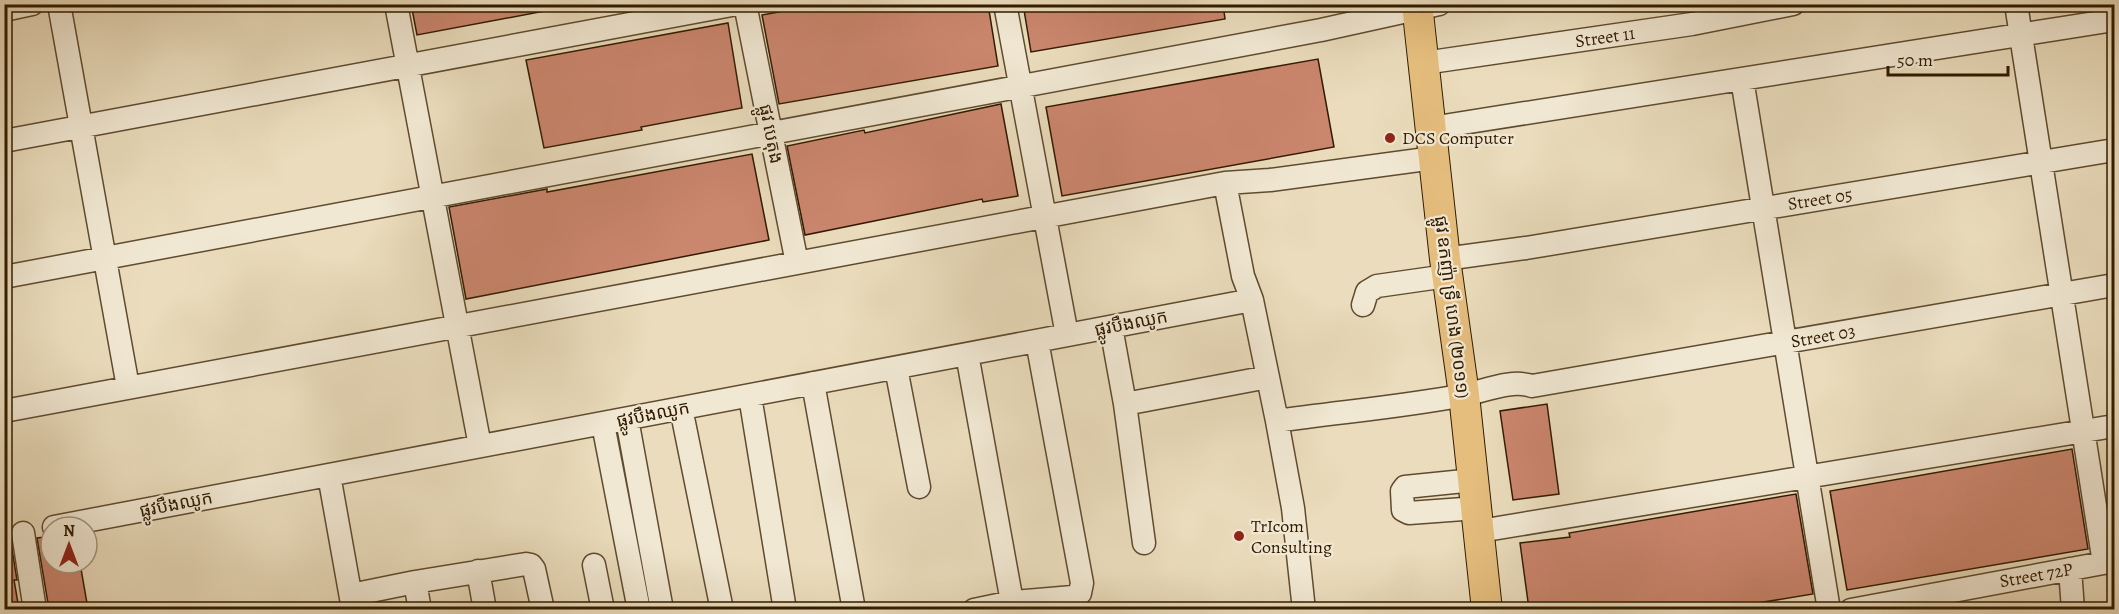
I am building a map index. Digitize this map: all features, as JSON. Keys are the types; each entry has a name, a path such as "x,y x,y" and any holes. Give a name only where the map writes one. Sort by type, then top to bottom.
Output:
{"main road":[{"name":"ផ្លូវ ឧកញ៉ា ទ្រី ហេង (២០១១)","path":"1425,6 1424,63 1446,267 1464,395 1465,502 1487,609"}],"street":[{"path":"4,10 32,4"},
{"path":"59,4 128,387"},
{"path":"396,4 480,447"},
{"path":"4,141 737,4"},
{"name":"ផ្លូវ បេតុង","path":"745,4 797,262"},
{"path":"1005,4 1067,335"},
{"path":"2016,4 2082,431 2109,562"},
{"name":"Street 11","path":"1424,63 1690,14 1786,5"},
{"path":"4,277 1020,87 1425,6"},
{"path":"1431,128 2115,20"},
{"path":"1742,79 1829,609"},
{"name":"Street 05","path":"1363,305 1367,292 1377,286 1526,248 2115,150"},
{"path":"4,411 1225,183 1270,180 1434,158"},
{"path":"1225,183 1243,276 1252,300 1277,421 1293,508 1304,609"},
{"name":"Street 03","path":"1277,421 1464,395 1500,396 1526,392 1532,386 2115,285"},
{"name":"ផ្លូវបឹងឈូក","path":"99,518 1252,300"},
{"path":"1111,327 1125,404 1144,543"},
{"path":"974,609 1012,602 1073,597 1080,592 1082,584 1036,341"},
{"path":"967,354 1012,602"},
{"path":"896,368 919,487"},
{"path":"1125,404 1268,377"},
{"path":"813,384 854,609"},
{"path":"750,396 785,609"},
{"path":"681,408 722,609"},
{"path":"627,419 662,609"},
{"path":"603,424 639,609"},
{"path":"1465,502 1807,476 2115,426"},
{"path":"328,475 352,602 415,582 526,564 531,565 537,576 543,609"},
{"name":"ផ្លូវបឹងឈូក","path":"14,535 39,530"},
{"path":"14,535 35,609"},
{"name":"Street 72P","path":"1851,609 1889,606 2109,562"},
{"path":"594,565 603,609"},
{"path":"2070,569 2073,609"},
{"path":"478,571 485,609"},
{"path":"415,582 420,609"}],"building":[{"path":"411,4 544,4 545,11 417,35"},
{"path":"822,4 988,4 998,66 779,104 762,15"},
{"path":"1023,4 1223,4 1225,19 1031,52"},
{"path":"728,23 742,108 544,148 526,60"},
{"path":"1318,59 1334,147 1062,196 1046,107"},
{"path":"1001,104 1018,196 983,202 982,199 805,235 787,146 864,130 865,133"},
{"path":"752,154 769,240 466,299 449,207 547,189 547,192"},
{"path":"1547,404 1559,494 1513,500 1500,411"},
{"path":"2072,449 2088,549 1847,590 1830,491"},
{"path":"1796,494 1813,594 1721,609 1529,609 1520,543 1570,537 1569,533"},
{"path":"11,543 19,609 4,609 4,544"},
{"path":"43,575 82,575 88,609 49,609"}],"place":[{"name":"DCS Computer","path":"1390,138"},
{"name":"TrIcom Consulting","path":"1239,536"}]}
